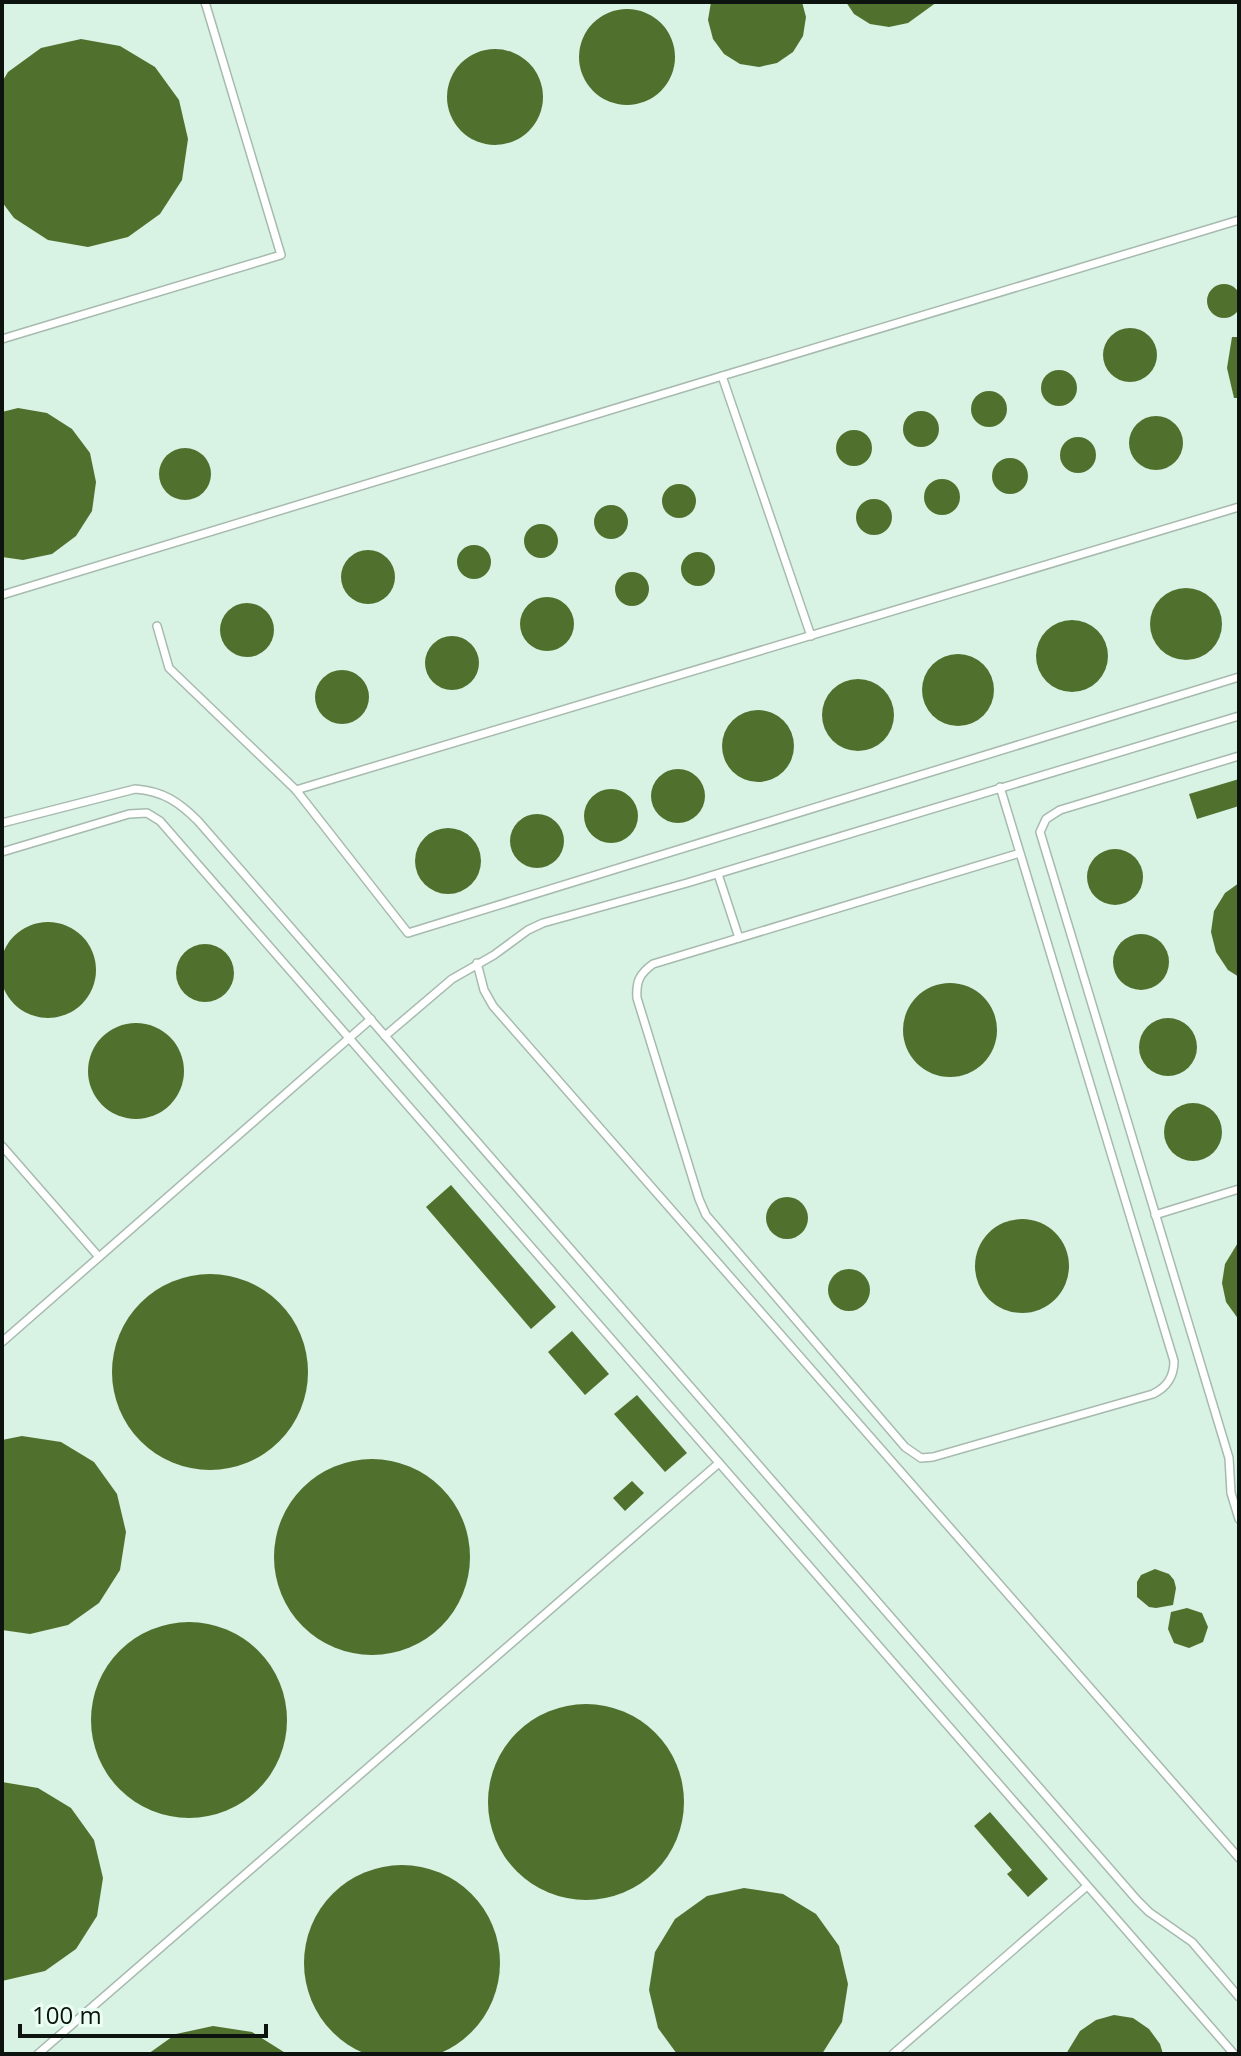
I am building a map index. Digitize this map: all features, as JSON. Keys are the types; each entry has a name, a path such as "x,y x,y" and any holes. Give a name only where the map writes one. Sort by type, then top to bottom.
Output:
{"lane":[{"path":"2,339 281,255 205,2"},
{"path":"2,595 1239,220"},
{"path":"722,376 811,636"},
{"path":"296,790 1239,507"},
{"path":"157,626 169,668 296,790 408,933 1239,677"},
{"path":"385,1036 452,979 543,923 718,874 1239,716"},
{"path":"1239,756 1060,810 1046,819 1040,832 1229,1458 1231,1493 1239,1519"},
{"path":"1000,787 1174,1361 1174,1371 1170,1381 1153,1394 921,1458 905,1447 713,1225 699,1199 637,998 636,986 639,977 653,964 1020,853"},
{"path":"2,823 120,791 153,790 167,796 198,821 1137,1900 1192,1942 1239,1997"},
{"path":"2,852 129,814 139,812 154,816 1234,2054"},
{"path":"718,874 739,938"},
{"path":"477,963 484,990 493,1006 1239,1858"},
{"path":"2,1342 371,1019"},
{"path":"2,1146 99,1257"},
{"path":"1155,1215 1239,1189"},
{"path":"38,2054 719,1463"},
{"path":"893,2054 1087,1886"}],"shaded area":[{"path":"2,2 1239,2 1239,2054 2,2054"}],"building":[{"path":"711,2 802,2 806,17 803,36 793,52 777,63 759,67 740,64 724,54 713,39 708,20"},
{"path":"846,2 937,2 908,23 889,27 870,24 854,14"},
{"path":"627,9 645,12 661,23 672,39 675,57 672,75 661,91 645,102 627,105 609,102 593,91 582,75 579,57 582,39 593,23 609,12"},
{"path":"81,39 120,46 155,67 179,100 188,139 182,180 160,214 128,237 88,247 48,240 14,218 2,202 2,82 8,72 41,48"},
{"path":"495,49 513,52 529,63 540,79 543,97 540,115 529,131 513,142 495,145 477,142 461,131 450,115 447,97 450,79 461,63 477,52"},
{"path":"1224,284 1236,289 1241,301 1236,313 1224,318 1212,313 1207,301 1212,289"},
{"path":"1130,328 1149,336 1157,355 1149,374 1130,382 1111,374 1103,355 1111,336"},
{"path":"1232,337 1239,337 1239,398 1234,398 1227,368"},
{"path":"1059,370 1071,376 1077,388 1071,400 1059,406 1047,400 1041,388 1047,376"},
{"path":"989,391 1001,397 1007,409 1001,421 989,427 977,421 971,409 977,397"},
{"path":"18,408 47,413 72,429 90,453 96,482 92,511 76,536 52,554 23,560 2,557 2,412"},
{"path":"921,411 933,417 939,429 933,441 921,447 909,441 903,429 909,417"},
{"path":"1156,416 1175,424 1183,443 1175,462 1156,470 1137,462 1129,443 1137,424"},
{"path":"854,430 866,436 872,448 866,460 854,466 842,460 836,448 842,436"},
{"path":"1078,437 1090,443 1096,455 1090,467 1078,473 1066,467 1060,455 1066,443"},
{"path":"185,448 203,456 211,474 203,492 185,500 167,492 159,474 167,456"},
{"path":"1010,458 1022,464 1028,476 1022,488 1010,494 998,488 992,476 998,464"},
{"path":"942,479 954,485 960,497 954,509 942,515 930,509 924,497 930,485"},
{"path":"679,484 691,489 696,501 691,513 679,518 667,513 662,501 667,489"},
{"path":"874,499 886,505 892,517 886,529 874,535 862,529 856,517 862,505"},
{"path":"611,505 623,510 628,522 623,534 611,539 599,534 594,522 599,510"},
{"path":"541,524 553,529 558,541 553,553 541,558 529,553 524,541 529,529"},
{"path":"474,545 486,550 491,562 486,574 474,579 462,574 457,562 462,550"},
{"path":"368,550 387,558 395,577 387,596 368,604 349,596 341,577 349,558"},
{"path":"698,552 710,557 715,569 710,581 698,586 686,581 681,569 686,557"},
{"path":"632,572 644,577 649,589 644,601 632,606 620,601 615,589 620,577"},
{"path":"1186,588 1206,594 1216,604 1222,624 1216,644 1206,654 1186,660 1166,654 1156,644 1150,624 1156,604 1166,594"},
{"path":"547,597 566,605 574,624 566,643 547,651 528,643 520,624 528,605"},
{"path":"247,603 266,611 274,630 266,649 247,657 228,649 220,630 228,611"},
{"path":"1072,620 1098,630 1108,656 1098,682 1072,692 1046,682 1036,656 1046,630"},
{"path":"452,636 471,644 479,663 471,682 452,690 433,682 425,663 433,644"},
{"path":"958,654 978,660 988,670 994,690 988,710 978,720 958,726 938,720 928,710 922,690 928,670 938,660"},
{"path":"342,670 361,678 369,697 361,716 342,724 323,716 315,697 323,678"},
{"path":"858,679 878,685 888,695 894,715 888,735 878,745 858,751 838,745 828,735 822,715 828,695 838,685"},
{"path":"758,710 778,716 788,726 794,746 788,766 778,776 758,782 738,776 728,766 722,746 728,726 738,716"},
{"path":"678,769 697,777 705,796 697,815 678,823 659,815 651,796 659,777"},
{"path":"1239,779 1239,806 1197,819 1189,794"},
{"path":"611,789 630,797 638,816 630,835 611,843 592,835 584,816 592,797"},
{"path":"537,814 556,822 564,841 556,860 537,868 518,860 510,841 518,822"},
{"path":"441,828 455,828 467,833 476,842 481,861 479,874 472,885 455,894 441,894 429,889 420,880 415,868 415,854 420,842 429,833"},
{"path":"1115,849 1135,857 1143,877 1135,897 1115,905 1095,897 1087,877 1095,857"},
{"path":"1239,883 1239,977 1228,970 1216,952 1211,932 1214,911 1225,893"},
{"path":"48,922 66,926 82,936 92,952 96,970 92,988 82,1004 66,1014 48,1018 30,1014 14,1004 4,988 0,970 4,952 14,936 30,926"},
{"path":"1141,934 1161,942 1169,962 1161,982 1141,990 1121,982 1113,962 1121,942"},
{"path":"205,944 225,953 234,973 225,993 205,1002 185,993 176,973 185,953"},
{"path":"950,983 968,986 983,997 994,1012 997,1030 994,1048 983,1063 968,1074 950,1077 932,1074 917,1063 906,1048 903,1030 906,1012 917,997 932,986"},
{"path":"1168,1018 1188,1027 1197,1047 1188,1067 1168,1076 1148,1067 1139,1047 1148,1027"},
{"path":"136,1023 154,1026 170,1037 181,1053 184,1071 181,1089 170,1105 154,1116 136,1119 118,1116 102,1105 91,1089 88,1071 91,1053 102,1037 118,1026"},
{"path":"1193,1103 1213,1112 1222,1132 1213,1152 1193,1161 1173,1152 1164,1132 1173,1112"},
{"path":"451,1185 556,1307 531,1329 426,1207"},
{"path":"787,1197 802,1203 808,1218 802,1233 787,1239 772,1233 766,1218 772,1203"},
{"path":"1022,1219 1040,1222 1055,1233 1066,1248 1069,1266 1066,1284 1055,1299 1040,1310 1022,1313 1004,1310 989,1299 978,1284 975,1266 978,1248 989,1233 1004,1222"},
{"path":"1239,1241 1239,1320 1226,1302 1222,1283 1225,1264"},
{"path":"849,1269 864,1275 870,1290 864,1305 849,1311 834,1305 828,1290 834,1275"},
{"path":"210,1274 248,1281 265,1290 279,1303 292,1317 301,1334 308,1372 301,1410 292,1427 279,1441 265,1454 248,1463 210,1470 172,1463 155,1454 141,1441 128,1427 119,1410 112,1372 119,1334 128,1317 141,1303 155,1290 172,1281"},
{"path":"572,1331 609,1374 585,1395 548,1352"},
{"path":"637,1395 687,1453 665,1472 614,1414"},
{"path":"22,1436 61,1442 94,1462 117,1494 126,1532 120,1570 99,1603 68,1625 30,1634 2,1630 2,1440"},
{"path":"372,1459 410,1466 427,1475 441,1488 454,1502 463,1519 470,1557 463,1595 454,1612 441,1626 427,1639 410,1648 372,1655 334,1648 317,1639 303,1626 290,1612 281,1595 274,1557 281,1519 290,1502 303,1488 317,1475 334,1466"},
{"path":"632,1481 644,1493 625,1511 613,1498"},
{"path":"1155,1569 1169,1574 1174,1580 1173,1605 1149,1607 1137,1597 1137,1582 1141,1575"},
{"path":"1187,1608 1202,1613 1208,1627 1203,1642 1189,1648 1174,1643 1168,1629 1171,1612"},
{"path":"189,1622 227,1629 259,1650 280,1682 287,1720 280,1758 259,1790 227,1811 189,1818 151,1811 119,1790 98,1758 91,1720 98,1682 119,1650 151,1629"},
{"path":"586,1704 624,1711 641,1720 655,1733 668,1747 677,1764 684,1802 677,1840 668,1857 655,1871 641,1884 624,1893 586,1900 548,1893 531,1884 517,1871 504,1857 495,1840 488,1802 495,1764 504,1747 517,1733 531,1720 548,1711"},
{"path":"2,1782 38,1788 71,1808 94,1840 103,1878 97,1916 76,1949 45,1971 2,1981"},
{"path":"990,1812 1048,1879 1028,1897 1007,1874 1012,1870 974,1826"},
{"path":"402,1865 439,1873 471,1894 492,1926 500,1963 492,2000 471,2032 439,2053 402,2061 365,2053 333,2032 312,2000 304,1963 312,1926 333,1894 365,1873"},
{"path":"744,1888 783,1894 816,1914 839,1946 848,1984 842,2022 822,2054 677,2054 658,2028 649,1990 655,1952 675,1919 707,1896"},
{"path":"1114,2015 1133,2018 1149,2029 1163,2054 1066,2054 1080,2031 1096,2020"},
{"path":"213,2026 252,2032 287,2054 148,2054 176,2034"}]}
